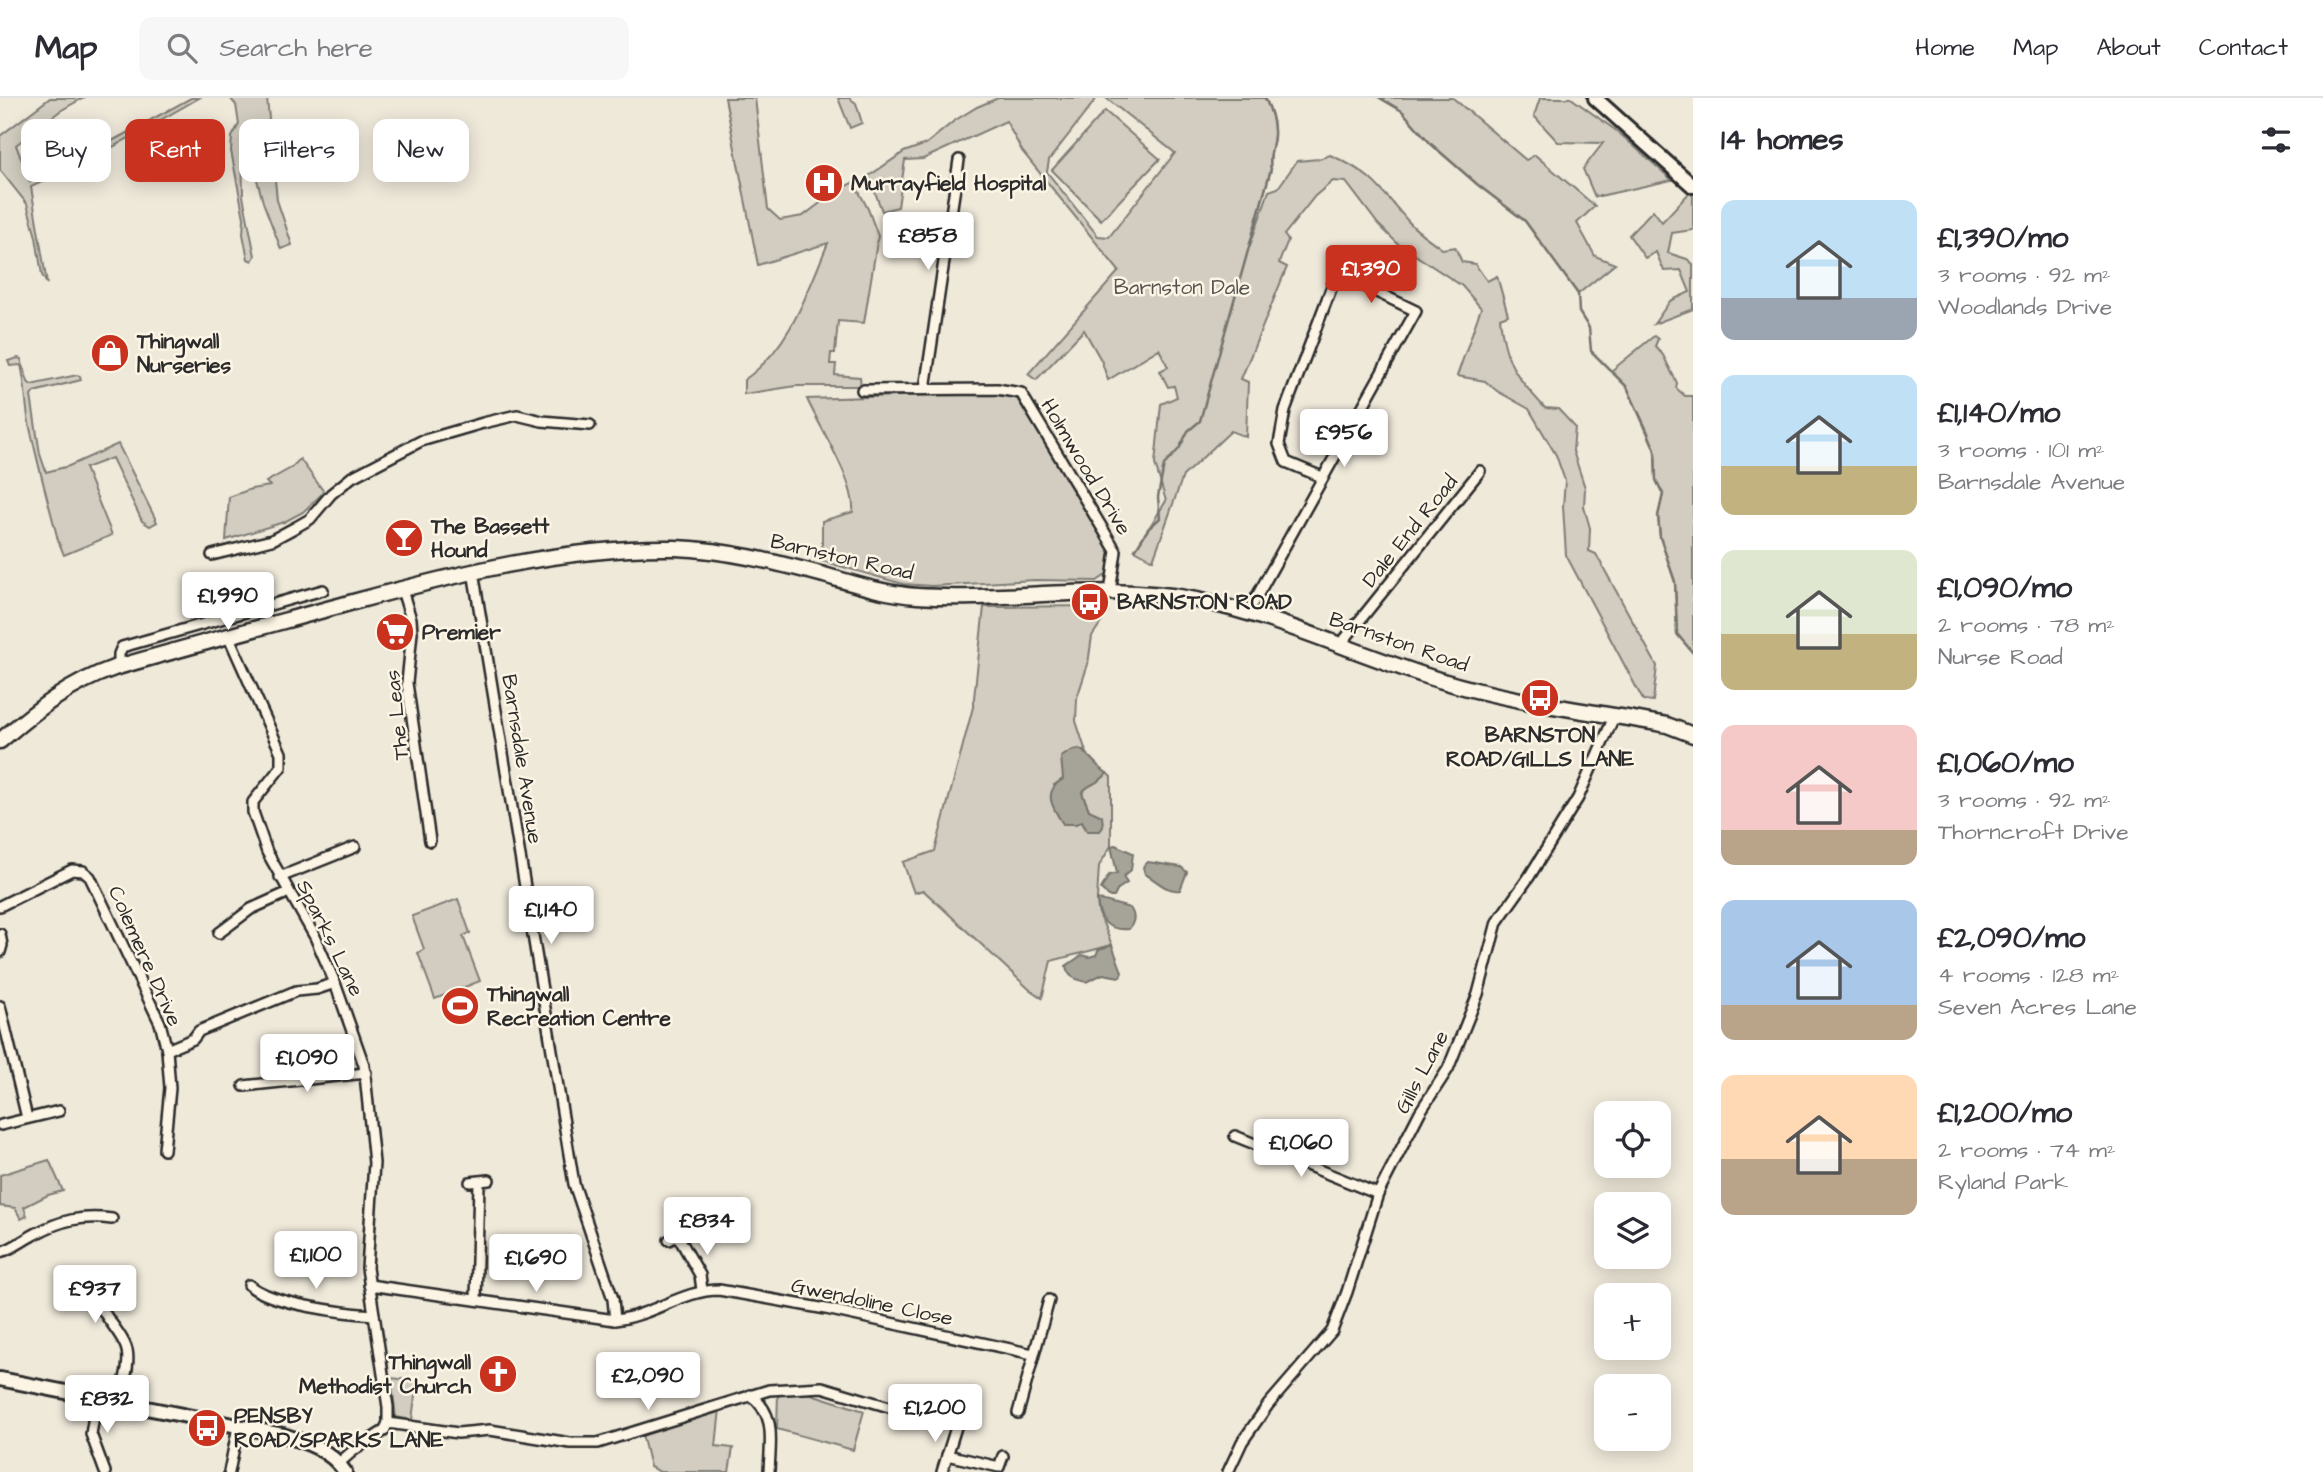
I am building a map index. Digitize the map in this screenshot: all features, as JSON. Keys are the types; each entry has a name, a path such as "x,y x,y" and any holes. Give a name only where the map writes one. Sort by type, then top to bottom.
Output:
{"main road":[{"path":"1595,98 1693,186"},
{"name":"Barnston Road","path":"0,741 61,692 91,676 119,666 401,587 473,571 610,550 674,548 724,552 777,562 881,591 914,596 1110,593 1198,601 1247,614 1441,681 1488,694 1667,725 1693,735"},
{"path":"0,1379 283,1435 321,1449 342,1468"}],"street":[{"path":"925,389 959,160"},
{"path":"1247,614 1416,311 1337,273 1285,410 1279,444 1286,462 1322,477"},
{"name":"Holmwood Drive","path":"862,390 997,389 1021,393 1116,551 1110,593"},
{"path":"212,555 272,540 288,532 310,519 331,494 352,477 421,441 517,415 542,421 590,425"},
{"name":"Dale End Road","path":"1340,645 1480,471"},
{"name":"Barnsdale Avenue","path":"473,571 574,1184 613,1299 615,1320"},
{"name":"The Leas","path":"401,587 411,618 407,683 430,841"},
{"path":"119,666 122,647 323,590"},
{"name":"Sparks Lane","path":"228,635 281,753 281,767 253,802 253,810 267,852 314,937 335,983 357,1040 366,1073 374,1163 367,1268 388,1407 388,1423"},
{"name":"Gills Lane","path":"1228,1472 1242,1442 1268,1405 1332,1331 1378,1194 1420,1112 1448,1069 1478,994 1497,922 1529,877 1578,798 1614,717"},
{"path":"280,877 355,847"},
{"name":"Colemere Drive","path":"0,906 72,870 83,871 90,877 160,1023 167,1050 193,1039 199,1031 296,991 317,989 335,983"},
{"path":"219,933 251,909 289,892"},
{"path":"0,934 0,952"},
{"path":"0,1006 27,1118"},
{"path":"164,1150 170,1088 167,1050"},
{"path":"244,1086 366,1073"},
{"path":"1,1125 59,1111"},
{"path":"1235,1136 1378,1194"},
{"path":"476,1300 479,1182"},
{"path":"0,1252 66,1220 96,1217 112,1219"},
{"path":"369,1285 615,1320 641,1316 702,1290 700,1275 678,1236"},
{"path":"119,1403 128,1360 127,1349 93,1291 122,1273"},
{"path":"249,1285 257,1292 342,1313 374,1315"},
{"name":"Gwendoline Close","path":"702,1290 719,1290 826,1309 1033,1354"},
{"path":"1018,1413 1049,1300"},
{"path":"342,1468 354,1450 384,1431 388,1423 458,1433 490,1430 570,1443 598,1443 769,1390 822,1387 896,1409"},
{"path":"750,1395 762,1404 770,1423 769,1472"},
{"path":"97,1398 91,1434 105,1472"},
{"path":"942,1472 957,1424"},
{"path":"229,1472 238,1427"},
{"path":"947,1455 999,1467 1003,1456"}],"green space":[{"path":"50,98 83,98 50,119 22,119"},
{"path":"191,98 199,98 162,119 152,119"},
{"path":"230,98 267,98 269,119 239,119 239,124 236,105"},
{"path":"725,98 755,98 768,209 780,220 803,216 836,191 854,182 868,209 878,236 864,323 838,321 835,353 831,353 830,364 836,364 835,375 860,377 861,386 796,386 744,394 744,380 774,352 785,336 804,300 828,243 758,265"},
{"path":"838,98 849,98 856,103 862,123 850,128"},
{"name":"Barnston Dale","path":"998,98 1097,98 1049,160 1047,172 1098,236 1109,237 1175,153 1106,98 1265,98 1274,126 1271,169 1249,248 1269,191 1278,188 1297,161 1330,155 1366,175 1412,225 1442,249 1455,247 1462,262 1475,264 1487,281 1497,276 1508,315 1500,318 1502,333 1513,367 1545,408 1558,409 1575,427 1573,451 1585,488 1584,507 1590,528 1589,551 1596,554 1657,666 1653,701 1643,700 1566,555 1563,506 1565,481 1556,455 1529,409 1485,381 1457,376 1481,308 1462,286 1397,243 1378,224 1346,182 1333,181 1315,196 1284,235 1288,240 1279,263 1287,267 1241,379 1248,382 1246,437 1231,431 1183,476 1153,560 1135,550 1166,501 1155,464 1161,404 1177,397 1174,386 1168,387 1160,371 1168,367 1159,349 1108,380 1101,360 1084,330 1036,380 1028,374 1119,271 1022,151 1006,121 923,159 905,160 898,207 882,211 869,176 904,152 926,144 954,121 977,107"},
{"path":"1380,98 1453,98 1526,160 1535,155 1595,206 1577,223 1595,256 1615,264 1578,294 1525,221 1431,144 1402,111"},
{"path":"1540,98 1571,98 1618,132 1672,180 1595,197 1583,169 1603,143 1558,142 1534,116"},
{"path":"1105,111 1160,159 1101,220 1052,170"},
{"path":"21,120 21,141 16,145 21,158 21,182 42,182 31,187 47,284 42,275 27,204 0,170 0,136"},
{"path":"239,124 239,182 243,182 255,256 252,261 248,259 243,234 244,218 231,151 232,137"},
{"path":"125,134 125,140 111,148 111,141"},
{"path":"258,182 275,182 277,200 292,245 281,249"},
{"path":"1690,192 1693,196 1693,230 1672,233 1668,253 1687,259 1693,264 1693,309 1654,324 1670,301 1690,292 1681,270 1664,271 1656,252 1645,258 1629,235 1653,210 1662,222"},
{"path":"1654,336 1658,339 1655,346 1663,355 1677,383 1676,388 1685,396 1693,396 1693,653 1677,634 1675,582 1660,537 1658,516 1663,494 1656,480 1655,450 1627,387 1611,371"},
{"path":"21,359 31,385 77,375 81,380 34,392 31,396 40,454 46,472 69,466 118,444 157,522 150,526 142,521 112,458 85,468 112,535 64,555 32,438 21,365 10,366 8,361"},
{"path":"963,394 1016,397 1113,548 1111,565 1106,575 1097,581 1035,580 932,586 903,584 822,561 822,521 853,512 852,500 843,471 807,399"},
{"path":"300,459 324,492 303,512 284,522 226,540 229,497 270,486 266,482 291,468"},
{"path":"1106,606 1108,612 1092,636 1088,664 1077,698 1076,721 1086,752 1079,749 1063,768 1063,779 1054,785 1082,820 1084,827 1089,810 1082,793 1107,773 1111,777 1111,846 1099,866 1097,899 1098,911 1112,945 1051,961 1042,998 923,890 914,893 903,862 935,851 973,707 984,607"},
{"path":"458,899 470,933 463,936 480,981 435,999 418,953 424,949 412,916"},
{"path":"49,1160 63,1191 24,1207 27,1216 21,1219 15,1208 0,1206 0,1175"},
{"path":"391,1378 417,1381 412,1420 396,1417"},
{"path":"805,1392 864,1411 853,1450 777,1429 778,1393"},
{"path":"720,1409 716,1446 733,1448 729,1472 660,1472 650,1467 642,1434"}],"shaded area":[{"path":"1079,749 1107,773 1082,793 1089,810 1102,816 1103,827 1100,831 1087,831 1082,821 1063,824 1051,800 1053,789 1063,779 1061,757"},
{"path":"1115,845 1133,853 1131,870 1123,877 1127,883 1118,889 1114,897 1110,897 1101,889 1109,875 1117,873 1111,846"},
{"path":"1148,862 1181,867 1187,872 1180,890 1165,887 1145,874 1143,867"},
{"path":"1097,899 1130,908 1134,919 1129,929 1115,928 1105,923"},
{"path":"1112,945 1122,972 1120,977 1103,974 1086,982 1075,979 1068,973 1066,966 1082,955 1096,955 1099,949"}],"waterway":[{"path":"1135,550 1148,529 1160,518 1158,497 1164,465 1179,449 1188,431 1200,421 1271,169 1274,126 1265,98"},
{"path":"1380,98 1402,111 1431,144 1525,221 1578,294 1579,312 1589,328 1591,351 1627,387 1655,450 1656,480 1663,494 1658,516 1660,537 1675,582 1677,634 1693,653"}],"place":[{"name":"Murrayfield Hospital","path":"824,183"},
{"name":"Thingwall Nurseries","path":"110,353"},
{"name":"The Bassett Hound","path":"404,538"},
{"name":"BARNSTON ROAD","path":"1090,602"},
{"name":"Premier","path":"395,632"},
{"name":"BARNSTON ROAD/GILLS LANE","path":"1540,698"},
{"name":"Thingwall Recreation Centre","path":"460,1006"},
{"name":"Thingwall Methodist Church","path":"498,1374"},
{"name":"PENSBY ROAD/SPARKS LANE","path":"207,1428"}]}
